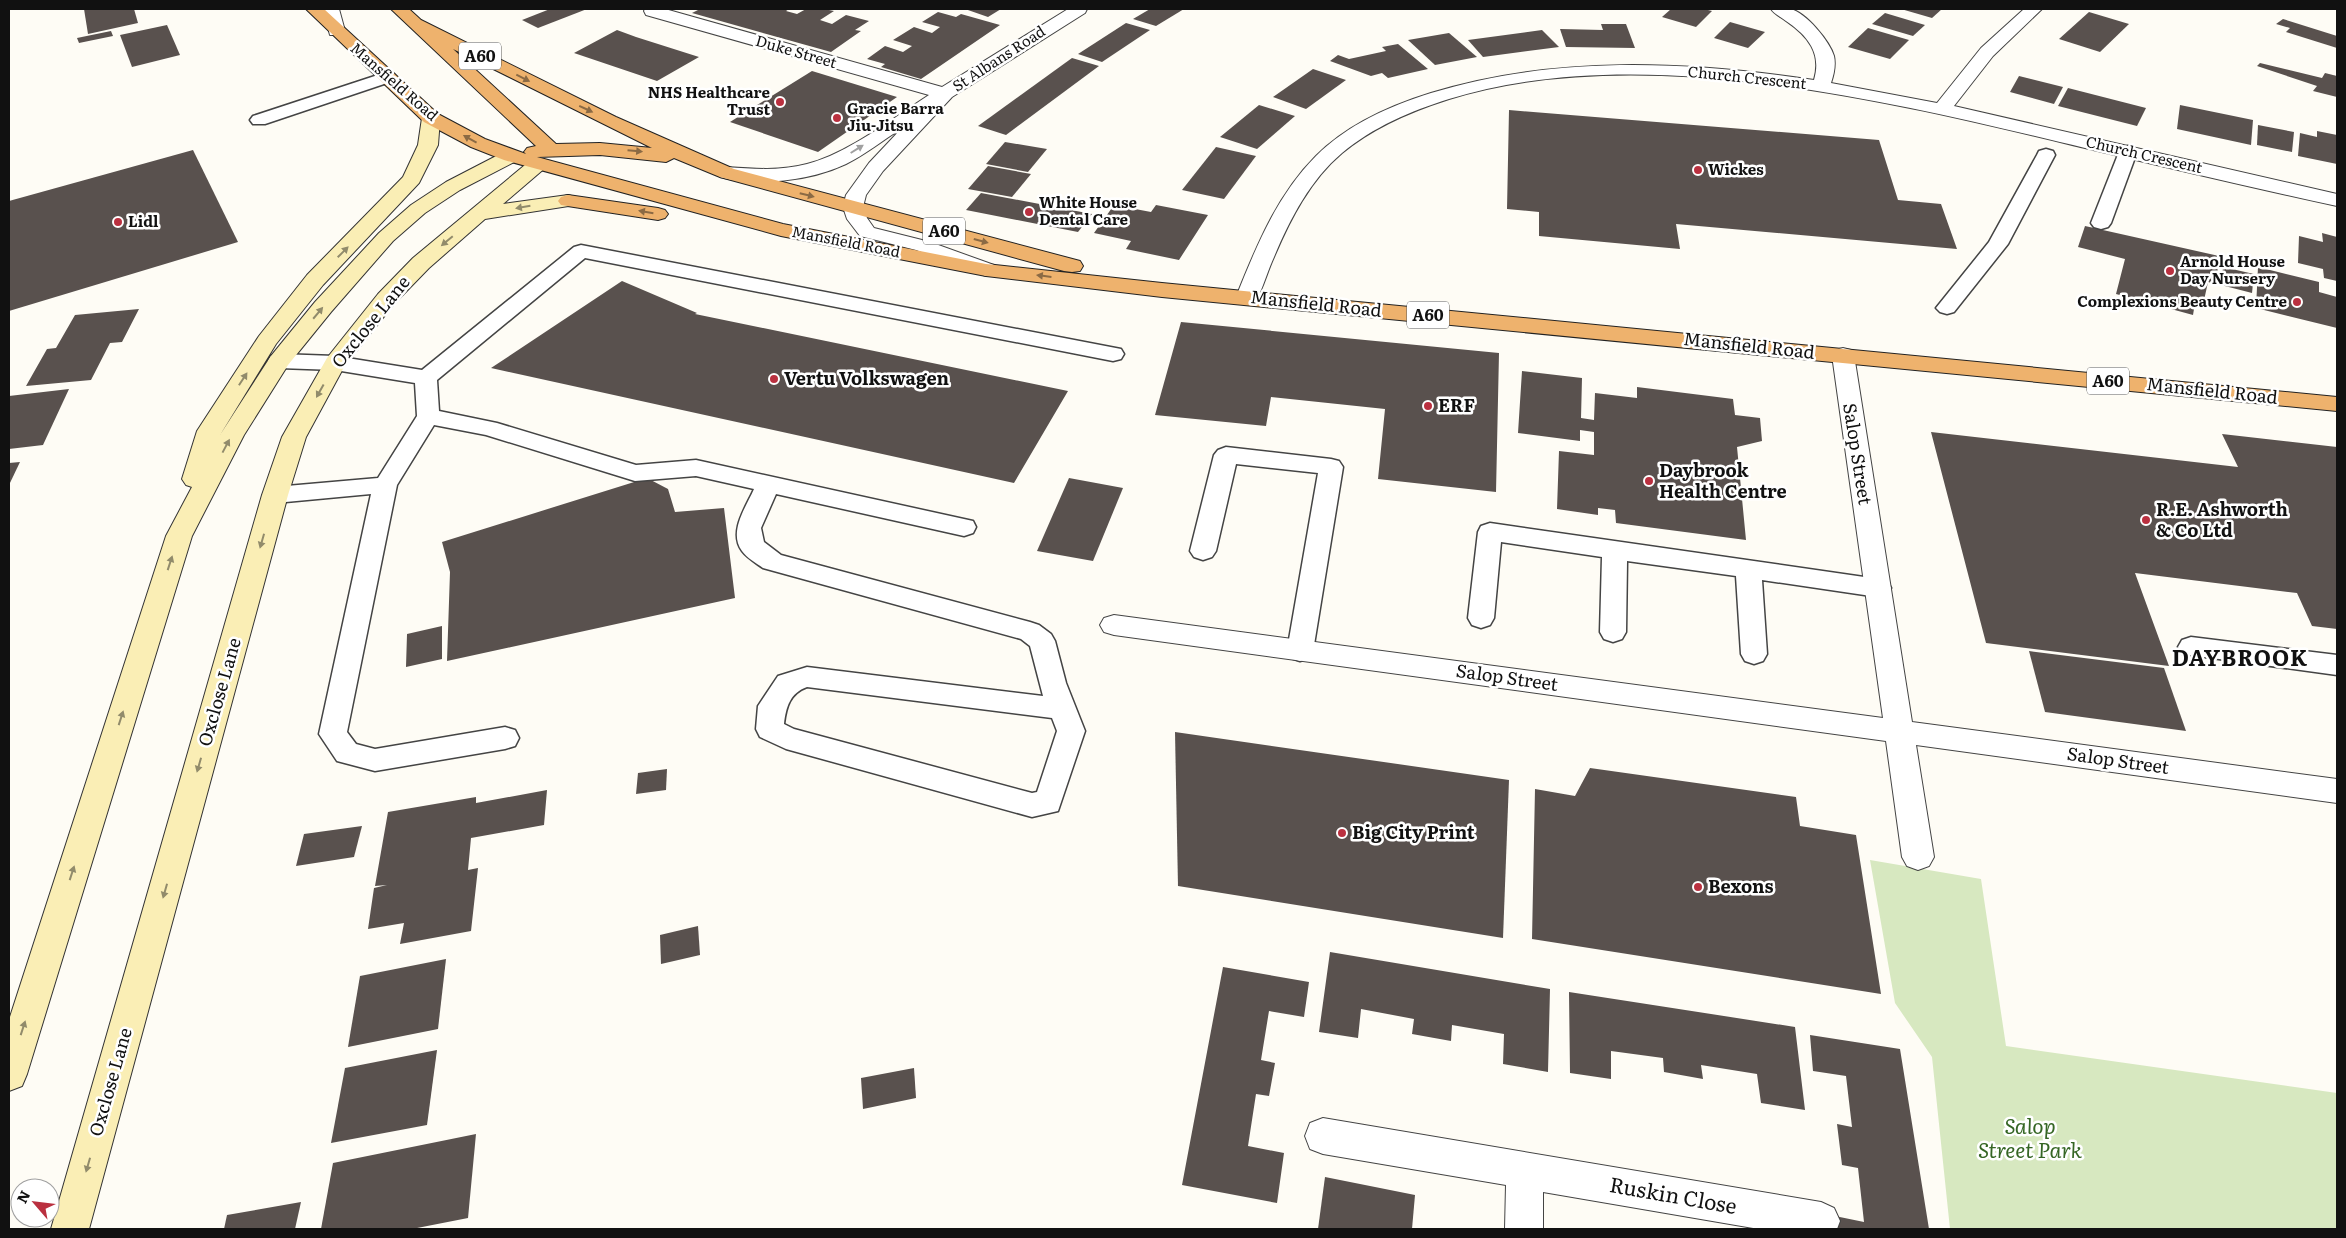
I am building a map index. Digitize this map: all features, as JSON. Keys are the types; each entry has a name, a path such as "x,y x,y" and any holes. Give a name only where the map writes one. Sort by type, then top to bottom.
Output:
{"highway":[{"name":"Mansfield Road","path":"314,9 431,118 478,143 511,156 544,157 637,151 695,160"},
{"name":"Mansfield Road","path":"401,9 544,157 781,230 986,270 1162,290 2337,404"},
{"name":"Mansfield Road","path":"417,24 542,88 695,160 727,173 1162,290"},
{"name":"A60","path":"568,201 625,208 721,225 781,230"}],"main road":[{"path":"9,1074 179,536 209,431 267,341 315,280 412,179 428,145 431,118"},
{"path":"179,536 232,435 279,361 323,307 386,237 405,220 453,186 511,156"},
{"name":"Oxclose Lane","path":"70,1229 275,495 294,437 335,363 386,299 420,263 544,157"},
{"path":"478,214 568,201"}],"street":[{"path":"331,9 336,31"},
{"name":"Duke Street","path":"657,9 652,11 945,94"},
{"name":"St Albans Road","path":"727,173 776,176 820,167 840,160 1079,9"},
{"path":"1779,9 1810,29 1820,46 1827,65 1822,86"},
{"path":"1943,108 1987,52 2034,9"},
{"name":"Church Crescent","path":"1247,297 1280,224 1300,189 1322,160 1351,137 1390,113 1455,90 1537,73 1628,70 1682,72 1758,78 1822,86 1943,108 2337,200"},
{"name":"St Albans Road","path":"852,207 856,194 876,168 945,94"},
{"path":"852,207 867,232 923,246 986,270"},
{"name":"Salop Street","path":"1843,355 1918,857"},
{"name":"Salop Street","path":"1114,625 2337,791"},
{"name":"Ruskin Close","path":"1323,1136 1821,1221"},
{"path":"1524,1229 1525,1170"}],"lane":[{"path":"259,120 386,77"},
{"path":"2101,223 2128,152"},
{"path":"1947,308 1998,244 2046,155"},
{"path":"279,361 335,363 426,378 581,251 1113,354"},
{"path":"426,378 428,416 385,485 333,734 347,752 374,760 505,738"},
{"path":"428,416 489,428 635,473 696,468 964,526"},
{"path":"1203,551 1226,455 1331,467 1300,650"},
{"path":"768,484 749,528 752,546 758,552 772,562 1030,632 1042,641 1052,683 1062,708 1071,731 1048,803 1032,805 786,738 770,729 772,706 788,682 807,678 1062,708"},
{"path":"275,495 385,485"},
{"path":"1481,618 1490,532 1878,588"},
{"path":"1613,632 1615,551"},
{"path":"1748,570 1754,654"},
{"path":"2191,647 2337,665"}],"green space":[{"name":"Salop Street Park","path":"1870,860 1981,879 2006,1046 2337,1093 2337,1229 1950,1229 1932,1057 1895,1003"}],"building":[{"path":"84,9 134,9 138,23 88,34"},
{"path":"550,9 587,9 538,28 522,20"},
{"path":"700,9 789,9 786,11 797,14 806,9 824,9 834,11 820,20 832,24 846,15 869,21 855,30 861,31 831,52 692,13"},
{"path":"965,9 1001,9 988,17"},
{"path":"1150,9 1184,9 1156,26 1133,19"},
{"path":"1671,9 1704,9 1712,11 1696,27 1662,17"},
{"path":"1901,9 1942,9 1932,18"},
{"path":"938,12 956,17 961,14 1000,25 921,79 881,67 885,64 867,59 885,46 903,52 912,46 893,40 914,27 932,33 940,27 922,22"},
{"path":"2089,12 2129,24 2100,52 2059,39"},
{"path":"1885,13 1925,25 1913,36 1872,24"},
{"path":"2283,19 2337,36 2337,48 2286,32 2290,28 2276,24"},
{"path":"1730,22 1765,32 1748,48 1714,38"},
{"path":"1126,23 1150,30 1102,62 1078,54"},
{"path":"1601,24 1626,24 1635,48 1566,47 1560,29 1603,30"},
{"path":"167,25 180,55 132,67 120,35"},
{"path":"1868,28 1909,40 1890,59 1848,47"},
{"path":"617,30 699,57 657,81 574,53"},
{"path":"1542,30 1559,47 1483,57 1468,40"},
{"path":"111,31 113,36 79,43 77,38"},
{"path":"1449,33 1477,57 1435,65 1408,40"},
{"path":"1398,44 1428,69 1388,78 1382,73 1371,76 1330,61 1338,55 1349,59 1386,51 1382,47"},
{"path":"1072,58 1099,66 1006,135 978,126"},
{"path":"2260,63 2322,78 2325,73 2337,76 2337,97 2313,91 2317,86 2257,66"},
{"path":"1313,69 1346,80 1306,109 1273,97"},
{"path":"812,71 897,97 818,152 730,122"},
{"path":"2019,76 2063,87 2054,104 2010,92"},
{"path":"2068,88 2146,108 2137,126 2058,106"},
{"path":"1259,105 1295,116 1257,149 1220,137"},
{"path":"2180,105 2253,120 2251,145 2177,129"},
{"name":"Wickes","path":"1509,110 1879,140 1898,200 1941,204 1957,249 1676,224 1680,249 1539,236 1539,212 1507,209"},
{"path":"2258,125 2294,132 2292,152 2257,145"},
{"path":"2317,131 2337,135 2337,164 2298,156 2300,133 2317,137"},
{"path":"1005,142 1047,149 1028,172 986,164"},
{"path":"1216,147 1256,156 1224,199 1182,190"},
{"name":"Lidl","path":"193,150 238,242 9,311 9,201"},
{"path":"988,166 1031,174 1012,197 968,189"},
{"name":"White House Dental Care","path":"981,193 1092,214 1078,232 966,210"},
{"path":"1114,205 1151,212 1156,205 1208,215 1179,260 1126,249 1131,241 1094,233"},
{"name":"Arnold House Day Nursery","path":"2085,226 2219,256 2216,284 2208,282 2203,305 2195,303 2193,315 2116,294 2125,259 2078,247"},
{"path":"2322,233 2337,237 2337,281 2324,278 2323,269 2298,263 2299,236 2323,242"},
{"path":"2223,267 2254,274 2252,293 2221,285"},
{"name":"Complexions Beauty Centre","path":"2258,267 2319,282 2319,292 2337,297 2337,328 2256,308"},
{"name":"Vertu Volkswagen","path":"622,281 697,313 695,314 1068,391 1014,483 491,368"},
{"path":"139,309 122,342 110,343 91,380 26,386 47,349 56,348 75,315"},
{"name":"ERF","path":"1181,322 1499,353 1496,492 1378,479 1385,409 1271,397 1266,426 1155,415"},
{"name":"Daybrook Health Centre","path":"1522,371 1582,378 1581,418 1594,420 1595,393 1637,398 1637,387 1733,399 1735,415 1760,418 1762,441 1737,447 1746,540 1616,523 1615,510 1598,508 1598,515 1557,509 1559,451 1594,455 1594,432 1580,430 1580,441 1518,433"},
{"path":"69,389 43,445 9,449 9,396"},
{"name":"R.E. Ashworth & Co Ltd","path":"1931,432 2238,467 2222,434 2337,447 2337,629 2312,626 2297,593 2135,573 2169,666 1986,643"},
{"path":"20,462 9,485 9,463"},
{"path":"647,478 668,489 675,512 724,508 735,598 447,661 450,572 442,542"},
{"path":"1069,478 1123,488 1093,561 1037,551"},
{"path":"442,626 442,659 406,667 407,634"},
{"path":"2029,651 2164,668 2186,731 2045,712"},
{"name":"Big City Print","path":"1175,732 1509,780 1503,938 1178,886"},
{"name":"Bexons","path":"1590,768 1796,797 1800,826 1856,835 1881,994 1532,939 1535,789 1575,796"},
{"path":"667,769 666,790 636,794 638,773"},
{"path":"547,790 544,825 471,838 468,870 478,868 471,931 400,944 404,923 368,929 374,888 387,885 375,886 388,812 476,797 476,803"},
{"path":"362,826 354,857 296,866 304,834"},
{"path":"698,926 700,955 661,964 660,935"},
{"path":"1330,952 1550,989 1548,1072 1503,1064 1504,1034 1452,1025 1451,1041 1412,1034 1414,1019 1361,1009 1358,1038 1319,1032"},
{"path":"446,959 438,1029 348,1047 360,976"},
{"path":"1223,967 1309,982 1304,1017 1269,1011 1261,1060 1275,1063 1269,1096 1256,1094 1248,1146 1284,1153 1277,1203 1182,1185"},
{"path":"1569,992 1795,1027 1805,1110 1761,1103 1757,1074 1701,1065 1703,1079 1664,1072 1663,1058 1611,1051 1611,1079 1570,1073"},
{"path":"1810,1035 1900,1049 1929,1229 1831,1229 1830,1215 1864,1222 1858,1168 1842,1165 1837,1124 1852,1127 1846,1076 1813,1071"},
{"path":"437,1050 427,1125 331,1143 345,1068"},
{"path":"914,1068 916,1098 863,1109 861,1078"},
{"path":"476,1134 468,1218 412,1229 321,1229 333,1163"},
{"path":"1325,1177 1415,1195 1412,1229 1318,1229"},
{"path":"301,1202 295,1229 224,1229 227,1215"}],"place":[{"name":"NHS Healthcare Trust","path":"780,102"},
{"name":"Gracie Barra Jiu-Jitsu","path":"837,118"},
{"name":"Wickes","path":"1698,170"},
{"name":"White House Dental Care","path":"1029,212"},
{"name":"Lidl","path":"118,222"},
{"name":"Arnold House Day Nursery","path":"2170,271"},
{"name":"Complexions Beauty Centre","path":"2297,302"},
{"name":"Vertu Volkswagen","path":"774,379"},
{"name":"ERF","path":"1428,406"},
{"name":"Daybrook Health Centre","path":"1649,481"},
{"name":"R.E. Ashworth & Co Ltd","path":"2146,520"},
{"name":"Big City Print","path":"1342,833"},
{"name":"Bexons","path":"1698,887"}],"district":[{"name":"DAYBROOK","path":"2240,658"}]}
